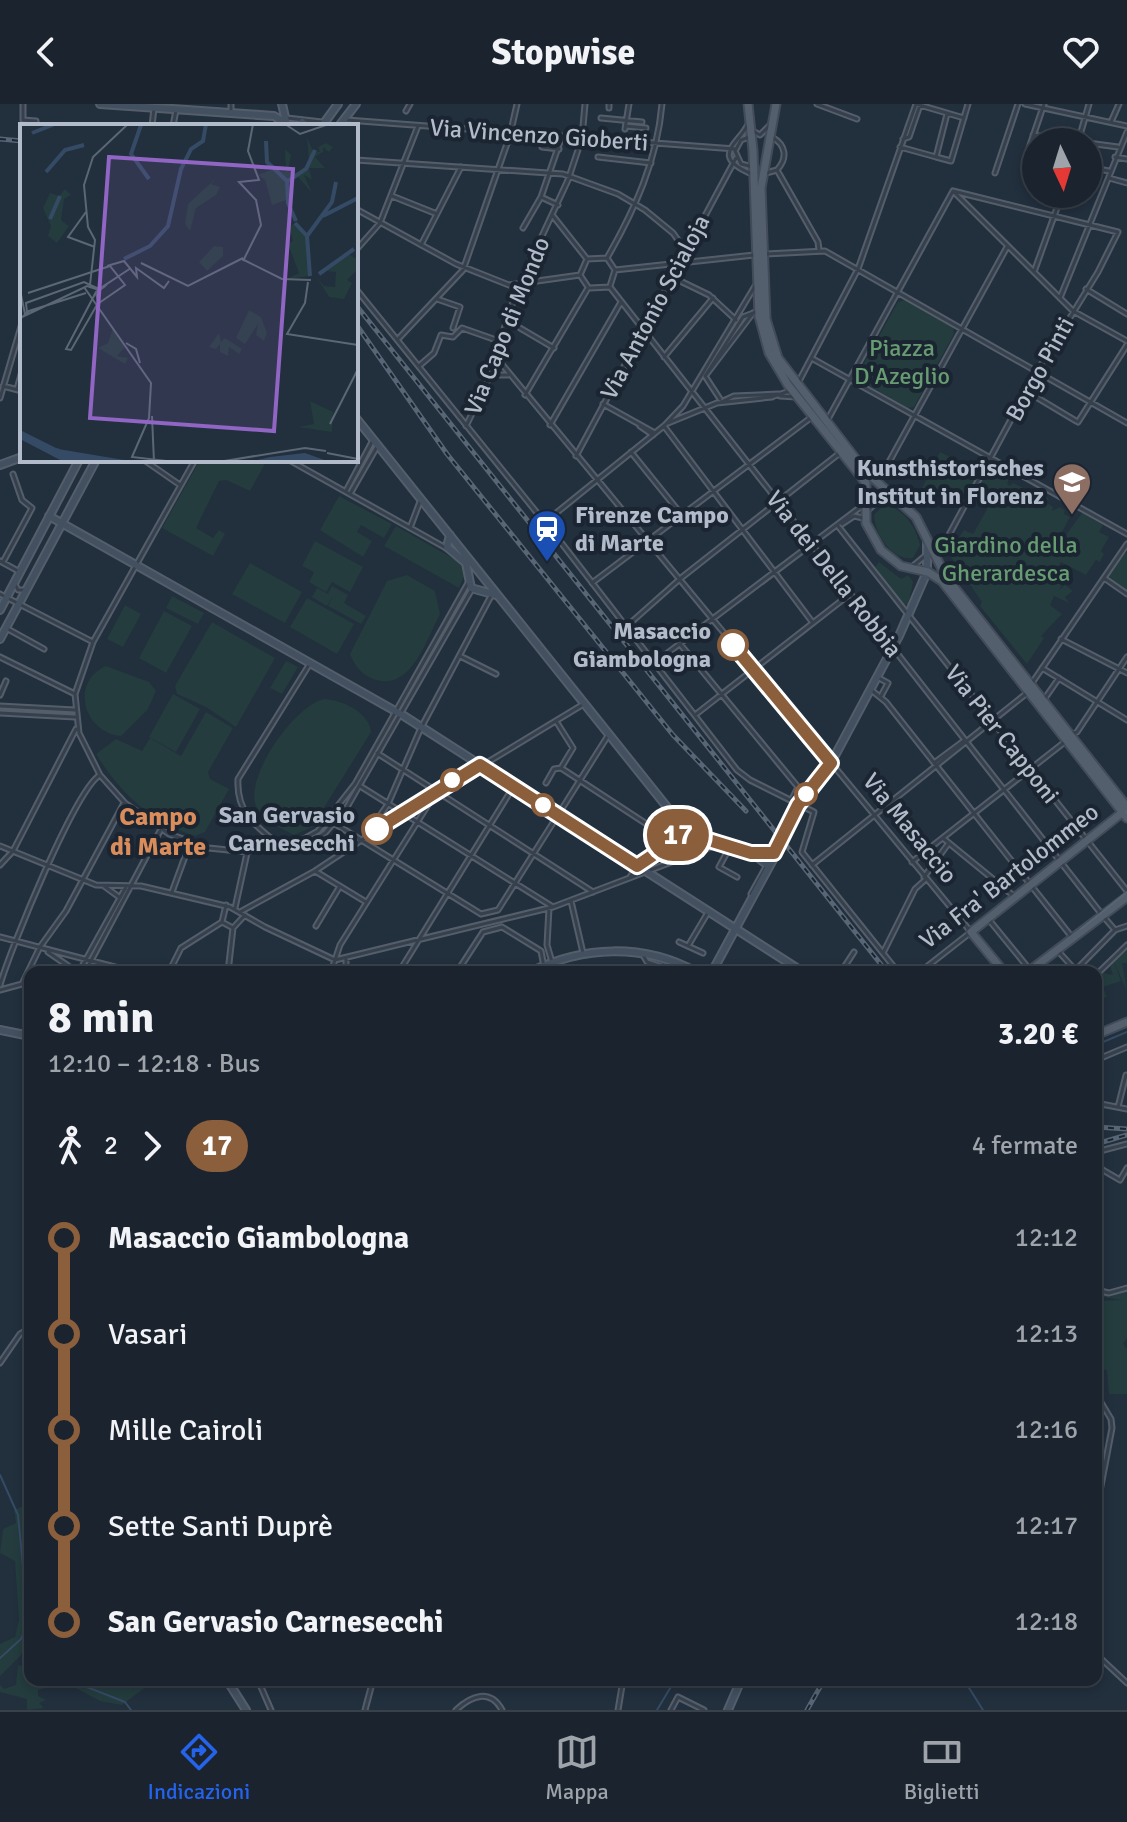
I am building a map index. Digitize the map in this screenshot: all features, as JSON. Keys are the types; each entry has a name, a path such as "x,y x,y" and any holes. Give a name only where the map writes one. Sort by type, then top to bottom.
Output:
{"main road":[{"path":"748,104 757,172 760,255 768,332 780,361 797,385 799,398 868,491 866,518 883,553 905,568 941,577"},
{"path":"757,172 769,155 768,135 776,104"},
{"path":"760,255 756,312 767,349 878,482 925,530 937,549 941,577 1126,811"},
{"path":"1029,688 1043,701 1068,737"},
{"name":"Via Fra' Bartolommeo","path":"971,932 1126,811"},
{"path":"1036,966 1127,897"},
{"name":"Via Masaccio","path":"971,932 999,966"},
{"path":"1102,1034 1127,1022"}],"street":[{"path":"23,104 23,120"},
{"path":"100,104 274,116 284,122 304,124 324,123 338,104"},
{"path":"231,104 231,113"},
{"path":"282,104 284,122"},
{"path":"341,123 356,104"},
{"path":"406,111 410,104"},
{"path":"398,339 464,268 511,133 517,104"},
{"name":"Via Capo di Mondo","path":"466,426 490,378 499,341 521,283 569,176 582,138 585,104"},
{"path":"629,104 625,127 646,128"},
{"path":"607,258 636,205 659,145 662,104"},
{"path":"817,104 857,119"},
{"path":"771,397 797,385 812,362 858,269 917,104 964,118"},
{"path":"900,147 951,161 968,104"},
{"path":"995,173 1018,104"},
{"path":"1025,104 1127,126"},
{"path":"1082,128 1089,104"},
{"path":"1111,122 1119,104"},
{"path":"1036,128 1044,106"},
{"path":"173,124 176,109"},
{"path":"332,113 340,112 341,123"},
{"path":"936,157 947,114"},
{"path":"601,118 642,122"},
{"path":"16,119 36,121 36,124"},
{"name":"Via Vincenzo Gioberti","path":"341,123 733,148"},
{"path":"751,128 760,135 770,125"},
{"path":"358,248 380,223 418,126"},
{"path":"733,148 751,128"},
{"path":"733,148 751,128"},
{"path":"1060,298 1109,178 1118,147 1127,132"},
{"path":"768,135 780,142 784,151 783,161 777,170"},
{"path":"523,228 541,197 562,136"},
{"path":"1102,145 1118,147"},
{"path":"542,147 559,149"},
{"path":"733,148 735,160"},
{"path":"598,157 651,163"},
{"path":"1115,157 1127,159"},
{"path":"358,160 550,172 569,176 636,205 665,226 687,249 693,261"},
{"path":"735,160 757,172 777,170"},
{"path":"735,160 757,172"},
{"name":"Via Antonio Scialoja","path":"576,456 735,160"},
{"path":"421,245 461,167"},
{"path":"777,170 821,250"},
{"path":"1102,170 1109,171"},
{"path":"1109,178 1127,183"},
{"path":"952,193 1090,225"},
{"path":"952,193 1073,311 1127,343 1078,421 1026,391"},
{"path":"826,422 952,193"},
{"path":"391,195 437,214"},
{"path":"541,197 558,205"},
{"path":"1034,272 1058,208"},
{"path":"358,210 464,268 509,285 580,275"},
{"path":"553,216 587,259"},
{"name":"Borgo Pinti","path":"937,549 1118,232 1090,225"},
{"path":"878,482 1007,246"},
{"path":"615,270 821,250 1127,423"},
{"path":"587,259 607,258"},
{"path":"607,258 615,270"},
{"path":"580,275 587,259"},
{"path":"588,288 610,287 615,270"},
{"path":"580,275 588,288"},
{"path":"674,278 713,298 736,320"},
{"path":"542,519 550,518 654,434 688,401 751,296 757,279"},
{"name":"Via dei Della Robbia","path":"610,287 1115,930"},
{"path":"525,395 588,288"},
{"path":"1086,289 1127,314"},
{"path":"358,291 542,519 743,776 815,815 801,848 893,966"},
{"path":"664,357 713,298"},
{"path":"437,299 460,307 453,328"},
{"path":"550,425 621,302"},
{"path":"704,374 711,373 743,323 756,312"},
{"path":"419,366 434,353 441,335 453,337 462,328 499,341"},
{"path":"520,328 554,348"},
{"path":"0,398 20,330"},
{"name":"Via Masaccio","path":"496,357 971,932"},
{"path":"812,362 850,380 1127,534"},
{"path":"490,378 499,373 510,377"},
{"path":"704,374 721,402"},
{"path":"3,386 20,390"},
{"path":"721,402 729,397 778,394 783,388"},
{"path":"665,425 721,402 771,397 799,398"},
{"path":"688,401 688,408 696,410"},
{"path":"603,404 654,434"},
{"path":"592,583 813,416"},
{"path":"358,420 421,499 448,543 499,597 677,819 690,831 752,853 768,865"},
{"path":"665,425 813,623"},
{"path":"640,426 643,442"},
{"path":"348,493 376,443"},
{"path":"631,452 681,514"},
{"path":"626,628 679,580 841,452"},
{"path":"0,465 9,465 20,458"},
{"path":"12,616 8,610 0,610 3,596 15,584 78,462"},
{"path":"0,639 95,462"},
{"path":"152,462 181,486"},
{"path":"194,462 93,642 75,694 77,727 100,775 125,803 161,830 190,843 247,852 283,848 308,838 329,820 358,785"},
{"path":"293,462 410,528 448,543 465,561 470,586 334,823 311,842 308,838"},
{"path":"300,466 302,462"},
{"path":"13,474 22,500 32,508 1,562 20,572"},
{"path":"653,664 867,502 891,495"},
{"path":"838,526 855,516 866,518 874,502 891,495"},
{"path":"410,528 421,499"},
{"path":"49,516 398,713 557,816"},
{"path":"550,518 551,531"},
{"name":"Via Pier Capponi","path":"838,526 1127,891"},
{"path":"43,529 52,529 55,533"},
{"path":"783,836 799,804 831,763 908,614 927,572 925,530"},
{"path":"905,568 922,560 927,541"},
{"path":"812,865 934,763 993,722 1029,688 1127,544"},
{"path":"919,587 929,579 941,577"},
{"path":"1103,578 1127,594"},
{"path":"15,584 18,590 25,590"},
{"path":"470,586 491,590"},
{"path":"363,839 388,804 421,729 489,604 491,590"},
{"path":"694,716 850,594"},
{"path":"3,596 93,642"},
{"path":"6,628 44,649"},
{"path":"1061,639 1127,673"},
{"path":"680,644 798,791 790,800"},
{"path":"460,656 496,674"},
{"path":"0,657 75,694"},
{"path":"912,862 1077,732 1127,657"},
{"path":"283,848 249,821 240,800 238,779 311,662"},
{"path":"1042,668 1127,720"},
{"path":"876,678 881,696"},
{"path":"876,678 888,683 881,696"},
{"path":"1043,701 1059,678"},
{"path":"0,695 6,681"},
{"path":"870,689 881,696 1073,939"},
{"path":"240,912 315,871 437,791 585,704"},
{"path":"0,706 75,710"},
{"path":"0,713 75,717"},
{"path":"556,721 573,748 561,768"},
{"path":"0,865 13,851 77,727"},
{"path":"329,820 481,914 497,911 609,734"},
{"path":"376,752 594,892"},
{"path":"491,772 492,760"},
{"path":"478,766 774,953 789,966"},
{"path":"546,783 554,769 561,768 671,840"},
{"path":"24,979 21,985 0,987 13,942 48,866 89,786 100,775"},
{"path":"358,785 551,908"},
{"path":"403,966 512,789"},
{"path":"333,966 366,902 437,791"},
{"path":"30,966 38,950 64,916 125,803"},
{"path":"783,836 799,804"},
{"path":"676,836 677,819"},
{"path":"83,966 161,830"},
{"path":"622,881 641,870 676,836 690,831"},
{"path":"707,838 708,848"},
{"path":"943,838 1015,897"},
{"path":"172,892 190,843"},
{"path":"0,846 104,886 141,886 235,908 299,944 335,960 551,908 622,881 641,870 722,843"},
{"path":"883,953 915,889 949,843"},
{"path":"731,845 719,867 737,877"},
{"path":"235,908 247,852"},
{"path":"715,966 774,853 752,853"},
{"path":"641,870 734,929"},
{"path":"315,871 366,902"},
{"path":"135,875 141,886"},
{"path":"86,966 119,897 129,885"},
{"path":"104,886 119,897"},
{"path":"316,926 340,886"},
{"path":"571,901 583,953"},
{"path":"171,966 178,950 222,922 226,905"},
{"path":"547,966 551,908"},
{"path":"461,966 483,932 481,914"},
{"path":"688,946 707,914"},
{"path":"229,966 233,928 245,915"},
{"path":"988,919 1025,966"},
{"path":"500,921 502,927 541,951 546,966"},
{"path":"222,922 233,928"},
{"path":"1081,966 1115,930 1127,926"},
{"path":"483,932 502,927"},
{"path":"425,929 428,939"},
{"name":"Via Fra' Bartolommeo","path":"928,966 971,932"},
{"path":"0,937 38,950 113,966"},
{"path":"679,942 703,953"},
{"path":"407,944 411,953"},
{"path":"1102,969 1127,945"},
{"path":"541,951 548,949"},
{"path":"1058,951 1072,966"},
{"path":"48,952 69,966"},
{"path":"846,965 854,952"},
{"path":"552,966 583,953 643,954 678,966"},
{"path":"643,954 647,962 659,966"},
{"path":"346,959 347,966"},
{"path":"0,1030 24,1035"},
{"path":"1102,1057 1127,1047"},
{"path":"1118,1107 1126,1075"},
{"path":"1102,1104 1127,1109"},
{"path":"1102,1150 1127,1144"},
{"path":"1102,1170 1120,1180 1127,1168"},
{"path":"1102,1291 1109,1293 1127,1288"},
{"path":"0,1363 24,1332"},
{"path":"1102,1404 1111,1419 1112,1428 1102,1480"},
{"path":"1102,1660 1127,1683"},
{"path":"231,1686 246,1710"},
{"path":"261,1686 271,1710"},
{"path":"365,1710 371,1686"},
{"path":"618,1710 622,1686"},
{"path":"728,1710 739,1686"},
{"path":"456,1710 471,1697 481,1695 495,1700 502,1710"},
{"path":"671,1710 678,1697 704,1710"},
{"path":"689,1710 692,1704"}],"green space":[{"name":"Piazza D'Azeglio","path":"905,300 953,326 954,334 914,407 908,408 859,380 858,374 898,302"},
{"path":"940,452 954,459 956,469 977,479 967,496 948,486 942,499 922,488"},
{"path":"199,462 266,462 250,491 226,480 219,481 196,528 213,538 219,530 225,534 213,556 162,528"},
{"name":"Giardino della Gherardesca","path":"987,468 1009,479 1007,484 1010,486 1013,483 1032,492 1036,500 1043,496 1049,499 1047,503 1053,507 1052,511 1060,507 1065,510 1064,514 1070,517 1061,534 1065,536 1082,513 1103,525 1099,532 1109,537 1101,551 1104,554 1100,562 1096,560 1086,575 1061,562 1055,571 1048,567 1045,571 1063,583 1059,590 1065,585 1073,591 1065,597 1069,603 1054,596 1050,605 1062,614 1041,636 1044,638 1027,664 980,606 982,602 948,553 964,530 973,534 994,497 979,486"},
{"path":"339,496 392,524 384,538 361,525 357,532 372,541 363,557 320,530"},
{"path":"884,505 903,514 916,532 920,545 913,558 905,558 891,551 881,538 874,515"},
{"path":"396,526 463,564 465,574 459,588 384,546"},
{"path":"315,541 363,567 350,592 332,582 326,592 309,582 314,572 302,566"},
{"path":"1123,552 1127,554 1127,591 1106,576"},
{"path":"879,562 901,579 908,575 913,582 908,605 902,604 875,567"},
{"path":"250,563 302,592 285,623 232,594"},
{"path":"407,575 435,591 440,614 423,649 408,670 399,678 376,680 360,670 350,654 387,581"},
{"path":"332,586 348,595 344,603 366,616 361,624 328,606 333,596 327,606 312,597 317,588 328,594"},
{"path":"172,596 204,613 198,624 166,608"},
{"path":"307,598 354,624 337,654 290,627"},
{"path":"125,605 141,614 123,647 107,639"},
{"path":"164,611 192,626 166,673 139,658"},
{"path":"212,622 275,658 236,727 206,707 177,694 175,686"},
{"path":"286,661 298,667 282,694 270,688"},
{"path":"106,666 149,682 156,691 148,709 121,736 108,733 98,726 86,706 88,683 95,673"},
{"path":"173,694 200,709 176,752 149,737"},
{"path":"324,699 339,702 361,713 371,732 312,827 294,835 259,812 254,793 257,778 287,728 299,714"},
{"path":"206,712 233,728 208,772 210,779 229,789 205,832 195,836 165,823 138,804 115,781 96,754 116,739 142,751 150,738 181,756"},
{"path":"1127,948 1127,963 1122,963 1127,991 1114,962 1121,981 1103,987 1107,997 1102,998 1102,974 1113,975 1110,966"},
{"path":"1127,1287 1127,1338 1123,1344 1127,1349 1127,1394 1109,1394 1107,1370 1102,1369 1102,1301 1122,1300 1102,1297 1102,1292 1110,1294"},
{"path":"24,1506 24,1645 21,1655 0,1676 0,1644 15,1637 19,1620 15,1561 0,1553 3,1529 16,1523 14,1510"},
{"path":"18,1665 24,1666 24,1686 53,1686 38,1690 38,1696 46,1700 39,1703 44,1708 27,1710 27,1699 0,1692 0,1685 4,1689 16,1685"},
{"path":"72,1686 147,1686 122,1705 100,1701"}],"waterway":[{"path":"1102,1042 1127,1032"},
{"path":"0,1475 18,1515 24,1577"},
{"path":"0,1658 24,1632"},
{"path":"84,1686 125,1702 131,1710"},
{"path":"657,1710 671,1686"},
{"path":"968,1686 983,1710"}],"tram line":[{"path":"1081,929 1127,892"}],"railway":[{"path":"0,139 20,141"},
{"path":"358,308 882,966"},
{"path":"358,327 447,454 673,735 746,811"},
{"path":"1102,1127 1127,1129"},
{"path":"1102,1142 1127,1135"},
{"path":"807,1710 821,1686"}],"bus line":[{"name":"17","path":"377,829 470,768 480,765 637,866 676,836 689,832 751,853 774,853 798,805 831,763 733,645"}],"place":[{"name":"Kunsthistorisches Institut in Florenz","path":"1072,516"},
{"name":"Firenze Campo di Marte","path":"547,563"},
{"name":"Masaccio Giambologna","path":"733,645"},
{"name":"San Gervasio Carnesecchi","path":"377,829"}],"district":[{"name":"Campo di Marte","path":"158,832"}]}
